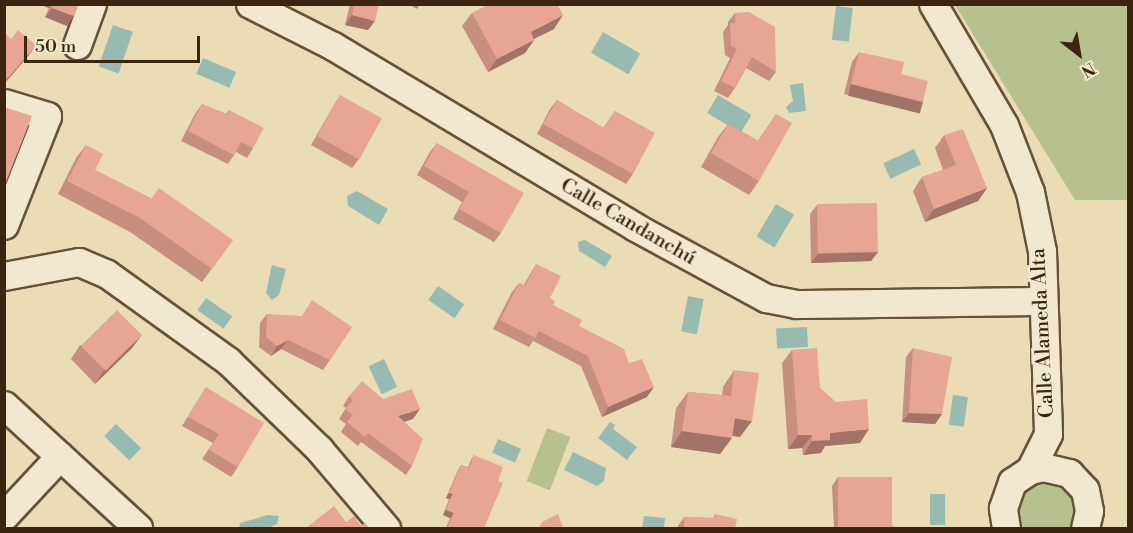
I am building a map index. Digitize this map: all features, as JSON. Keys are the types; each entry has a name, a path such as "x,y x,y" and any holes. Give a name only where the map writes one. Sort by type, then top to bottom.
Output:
{"street":[{"path":"78,45 93,4"},
{"name":"Calle Candanchú","path":"250,4 333,46 635,227 766,298 796,304 1043,301"},
{"name":"Calle Alameda Alta","path":"933,4 1004,125 1030,192 1042,251 1048,434 1030,470"},
{"path":"4,103 47,116 4,225"},
{"path":"4,276 79,262 107,274 228,361 319,449 386,528"},
{"path":"4,405 138,528"},
{"name":"Calle Alameda Alta","path":"1048,434 1079,482 1093,523"},
{"path":"4,516 60,456"},
{"path":"1001,525 1005,494 1012,482 1030,470 1056,468 1079,482"}],"green space":[{"path":"955,5 1128,5 1128,200 1075,200"},
{"path":"547,428 570,437 550,490 527,481"},
{"path":"1056,477 1080,501 1075,528 1017,528 1012,502 1024,484"}],"water":[{"path":"836,6 853,8 849,42 832,40"},
{"path":"113,25 133,32 119,73 99,67"},
{"path":"603,32 640,54 628,74 591,53"},
{"path":"203,58 236,72 229,88 196,74"},
{"path":"803,83 806,111 789,113 786,107 793,101 790,85"},
{"path":"718,95 751,115 741,133 707,113"},
{"path":"914,149 921,164 890,179 883,163"},
{"path":"357,191 388,209 379,225 348,206 347,196"},
{"path":"776,204 794,215 774,247 756,237"},
{"path":"585,240 612,256 605,267 579,251 578,242"},
{"path":"272,265 286,269 279,295 272,300 266,293"},
{"path":"438,286 464,304 454,318 428,300"},
{"path":"688,296 704,299 697,334 681,331"},
{"path":"206,298 232,316 224,329 197,310"},
{"path":"807,327 808,347 777,349 776,329"},
{"path":"384,359 397,387 382,394 369,366"},
{"path":"953,395 968,397 964,427 949,425"},
{"path":"610,422 615,425 613,429 637,447 627,460 598,438"},
{"path":"116,424 141,448 129,461 104,436"},
{"path":"498,439 521,449 515,463 492,453"},
{"path":"573,452 606,468 604,481 597,486 564,470"},
{"path":"930,494 945,494 945,525 930,525"},
{"path":"268,515 279,516 277,524 268,528 239,528 240,523"},
{"path":"644,516 665,518 664,528 642,528"}],"building":[{"path":"53,4 78,4 74,16 52,8"},
{"path":"354,4 379,4 375,21 352,15"},
{"path":"489,4 557,4 563,15 531,32 534,40 497,59 472,13"},
{"path":"749,12 775,27 776,72 752,57 735,88 721,81 737,49 731,46 730,23 735,23 735,13"},
{"path":"18,30 36,45 8,78 4,75 4,33 11,39"},
{"path":"859,52 904,62 901,74 928,81 923,102 851,84"},
{"path":"340,95 382,118 359,159 317,136"},
{"path":"557,100 604,128 615,111 655,133 633,174 543,124"},
{"path":"202,104 227,115 229,110 264,128 253,148 241,142 234,155 188,131"},
{"path":"4,107 32,116 4,187"},
{"path":"776,114 792,123 759,181 711,153 728,124 759,141"},
{"path":"963,129 987,188 934,209 922,177 956,165 944,135"},
{"path":"437,143 524,193 501,233 459,209 469,192 424,166"},
{"path":"86,145 103,154 95,170 151,199 159,188 233,240 212,269 140,218 67,181"},
{"path":"877,203 878,252 818,253 817,204"},
{"path":"536,264 561,276 550,298 555,301 553,305 582,320 579,326 624,349 629,363 642,359 654,387 608,407 588,356 539,331 535,338 500,320 519,283 525,286"},
{"path":"312,300 352,327 330,360 288,340 277,346 266,337 267,314 302,316"},
{"path":"117,310 142,335 106,371 81,346"},
{"path":"817,348 820,388 836,402 867,399 869,429 830,433 830,440 812,441 812,435 798,435 792,350"},
{"path":"913,348 952,357 942,414 909,413"},
{"path":"734,370 759,373 752,421 735,418 732,438 682,431 688,392 731,396"},
{"path":"362,381 383,399 412,389 420,409 398,416 423,439 412,466 368,433 365,437 347,422 353,415 345,409 353,400 349,396"},
{"path":"206,387 264,423 238,467 209,450 219,434 188,417"},
{"path":"474,455 503,467 498,481 503,483 484,528 447,528 454,513 446,510 453,494 449,493 461,465 469,468"},
{"path":"838,477 892,477 892,528 838,528"},
{"path":"334,506 346,522 354,516 361,526 365,523 369,528 306,528"},
{"path":"558,514 563,528 539,528 542,522"},
{"path":"715,514 737,519 735,528 684,528 684,517 714,518"}]}
